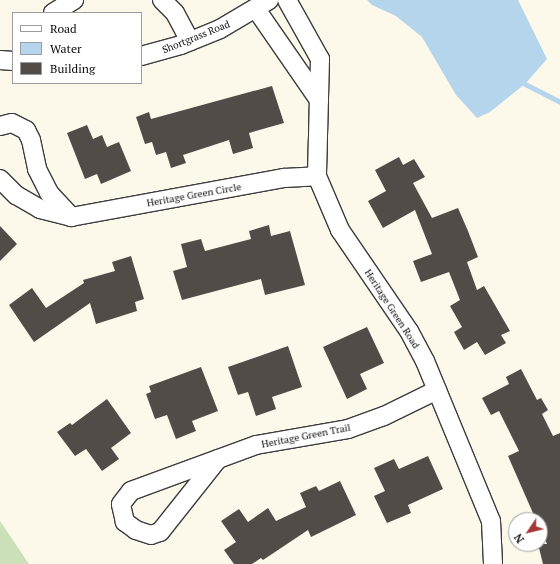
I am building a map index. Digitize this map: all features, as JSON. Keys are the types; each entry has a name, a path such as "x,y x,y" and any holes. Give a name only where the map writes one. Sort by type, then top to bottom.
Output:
{"street":[{"path":"55,12 74,0"},
{"path":"162,0 175,13 190,41"},
{"name":"Heritage Green Road","path":"287,0 320,59 317,176 340,230 409,331 437,390 491,521 493,564"},
{"path":"263,4 319,100"},
{"name":"Shortgrass Road","path":"142,56 190,41 220,29 263,4"},
{"path":"0,60 12,61"},
{"path":"0,126 12,123 26,130 31,140 37,169 49,193 71,217"},
{"name":"Heritage Green Circle","path":"0,179 16,195 40,209 71,217 284,178 317,176"},
{"name":"Heritage Green Trail","path":"218,460 160,532 151,536 136,530 125,522 121,504 131,491 256,445 348,429 384,416 437,390"}],"green space":[{"path":"0,521 29,564 0,564"}],"water":[{"path":"367,0 518,0 547,59 525,84 490,112 477,118 456,95 422,37 396,16 372,5"}],"building":[{"path":"272,86 284,123 249,133 253,148 233,154 229,140 183,155 186,163 171,168 166,152 156,155 152,142 145,144 136,117 149,112 151,119"},
{"path":"87,125 93,139 102,135 107,147 119,142 131,171 101,184 97,174 85,179 67,133"},
{"path":"399,157 403,165 414,159 425,177 413,183 432,218 458,208 468,231 478,257 467,262 477,290 484,286 510,331 501,335 506,343 485,355 477,342 464,350 454,332 462,327 450,306 460,300 449,272 421,282 413,261 432,254 415,210 383,228 368,201 386,191 375,170"},
{"path":"269,225 271,236 290,231 305,285 265,295 261,279 182,300 173,271 187,267 181,244 201,239 205,251 251,239 249,231"},
{"path":"0,226 17,244 0,261"},
{"path":"131,256 144,299 135,302 137,311 96,324 90,303 34,342 9,305 32,288 46,308 84,283 83,280 115,271 112,262"},
{"path":"367,327 384,363 360,374 367,389 347,399 323,347"},
{"path":"288,346 302,387 272,397 276,409 256,416 248,392 238,395 228,367"},
{"path":"201,367 218,411 192,421 196,431 176,439 167,415 155,419 146,394 151,392 149,386"},
{"path":"521,369 537,400 541,398 548,410 542,414 553,436 560,433 560,564 543,564 540,552 548,552 548,512 532,512 508,456 519,451 499,411 491,415 482,398 509,384 506,377"},
{"path":"107,399 131,433 111,448 119,459 102,471 86,449 75,456 57,432 70,423 72,425"},
{"path":"428,456 443,489 408,505 411,513 387,523 374,496 385,491 374,468 394,459 399,469"},
{"path":"340,481 356,515 311,537 308,530 263,560 261,558 252,564 234,564 224,550 236,542 221,521 239,509 248,522 268,508 276,521 306,507 300,493 316,486 319,491"}],"waterway":[{"path":"525,84 560,102"}]}
